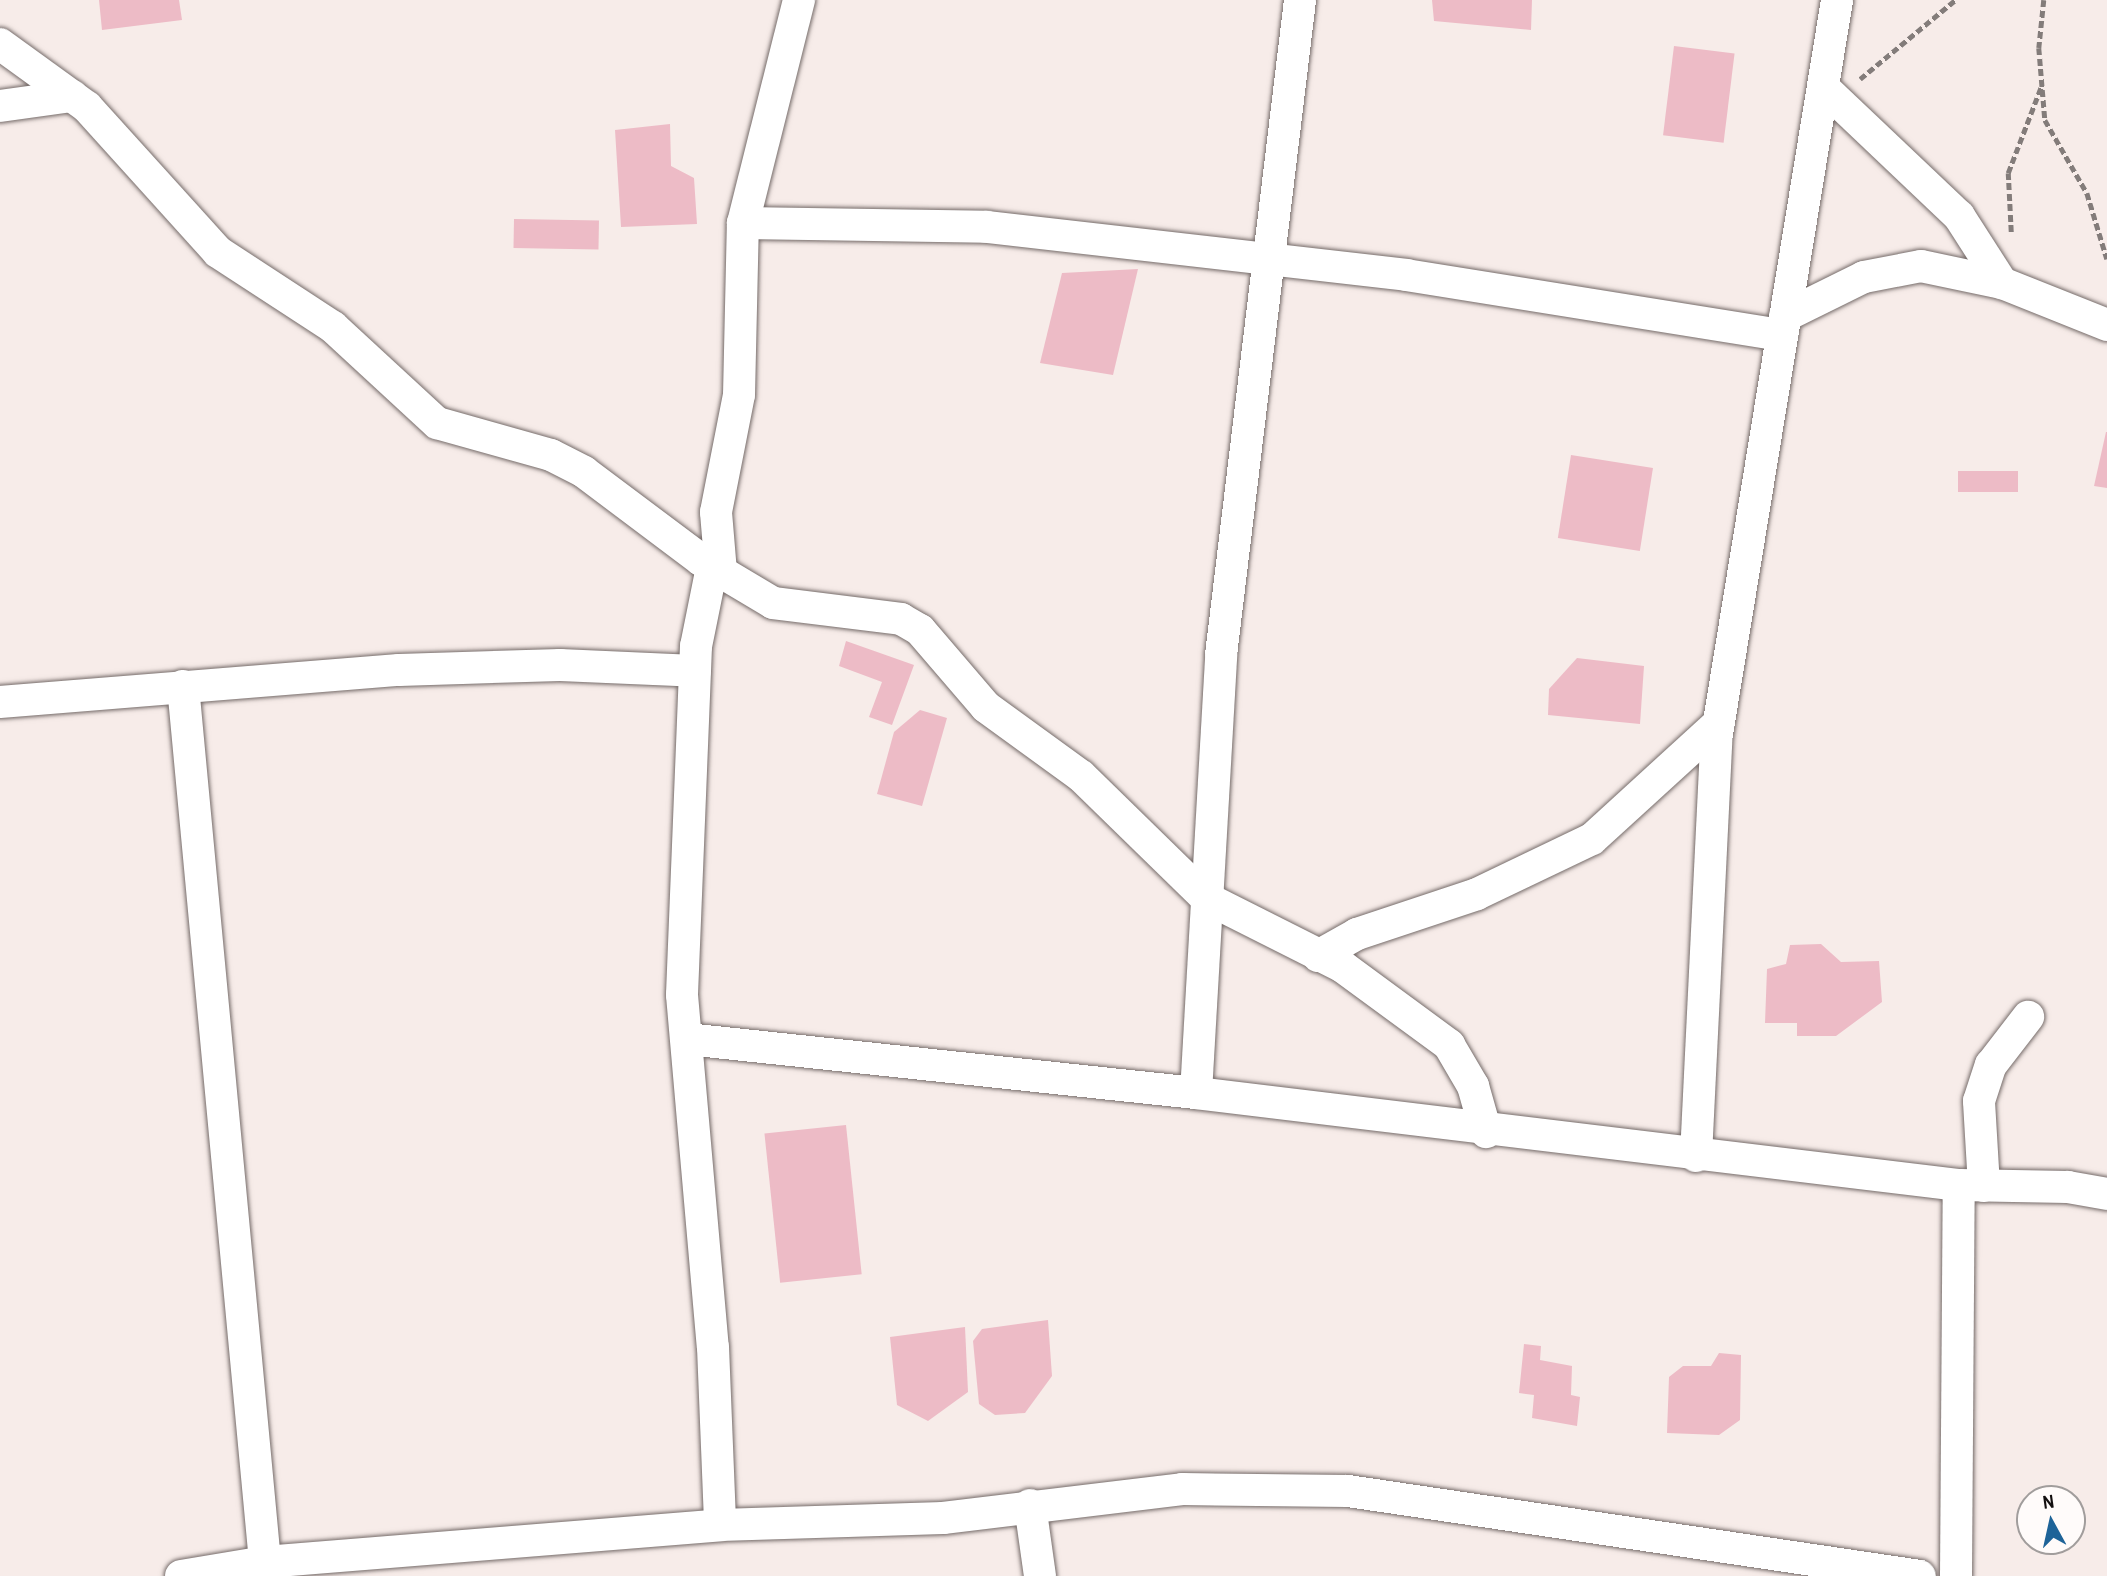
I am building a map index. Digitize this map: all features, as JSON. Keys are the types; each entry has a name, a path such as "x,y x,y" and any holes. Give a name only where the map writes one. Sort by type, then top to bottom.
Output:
{"street":[{"path":"720,1525 683,926 695,671 717,570 716,512 738,396 743,223 799,0"},
{"path":"1196,1093 1219,669 1300,0"},
{"path":"1696,1156 1718,724 1783,325 1833,94 1837,0"},
{"path":"0,44 72,96 218,252 333,327 437,423 551,455 584,472 717,570 772,603 901,619 920,630 986,707 1081,776 1206,898 1318,956 1406,1008 1449,1045 1473,1086 1486,1132"},
{"path":"1833,94 1959,216 2000,279"},
{"path":"0,106 72,96"},
{"path":"743,223 987,227 1269,259 1783,325 1898,268 1922,266 2000,279 2107,325"},
{"path":"0,702 183,686 560,665 695,671"},
{"path":"183,686 265,1562"},
{"path":"1318,956 1357,934 1476,894 1592,839 1718,724"},
{"path":"1956,1576 1972,1185 1979,1101 1991,1066 2028,1017"},
{"path":"688,1040 1196,1093 1486,1132 1696,1156 1972,1185 2107,1194"},
{"path":"181,1576 265,1562 720,1525 943,1518 1030,1505 1182,1489 1348,1491 1920,1576"},
{"path":"1030,1505 1040,1576"}],"path":[{"path":"1833,94 1955,0"},
{"path":"2044,0 2041,86 2045,120 2087,193 2107,259"},
{"path":"2000,279 2013,252 2006,196 2012,156 2041,86"}],"building":[{"path":"99,0 179,0 182,20 102,30"},
{"path":"1432,0 1532,0 1531,30 1434,21"},
{"path":"1674,46 1735,53 1724,143 1663,135"},
{"path":"670,124 671,166 694,178 697,224 621,227 615,130"},
{"path":"514,219 599,220 598,249 513,248"},
{"path":"1138,269 1113,375 1040,363 1062,273"},
{"path":"2107,432 2107,488 2094,486"},
{"path":"1571,455 1653,468 1640,551 1558,538"},
{"path":"1958,471 2018,471 2018,492 1958,492"},
{"path":"846,641 914,665 892,725 869,717 882,682 839,666"},
{"path":"1577,658 1644,666 1640,724 1548,715 1549,689"},
{"path":"920,710 947,718 922,806 877,794 894,732"},
{"path":"1821,944 1841,962 1879,961 1882,1002 1836,1036 1797,1036 1797,1023 1765,1023 1767,969 1786,964 1790,945"},
{"path":"846,1125 862,1274 780,1283 764,1134"},
{"path":"1048,1320 1052,1376 1025,1413 995,1415 979,1404 973,1341 982,1329"},
{"path":"965,1327 968,1392 928,1421 897,1405 890,1337"},
{"path":"1524,1344 1541,1346 1540,1360 1572,1366 1571,1395 1580,1397 1577,1426 1532,1418 1534,1395 1519,1393"},
{"path":"1719,1353 1741,1355 1740,1420 1719,1435 1667,1433 1669,1377 1683,1366 1711,1366"}]}
